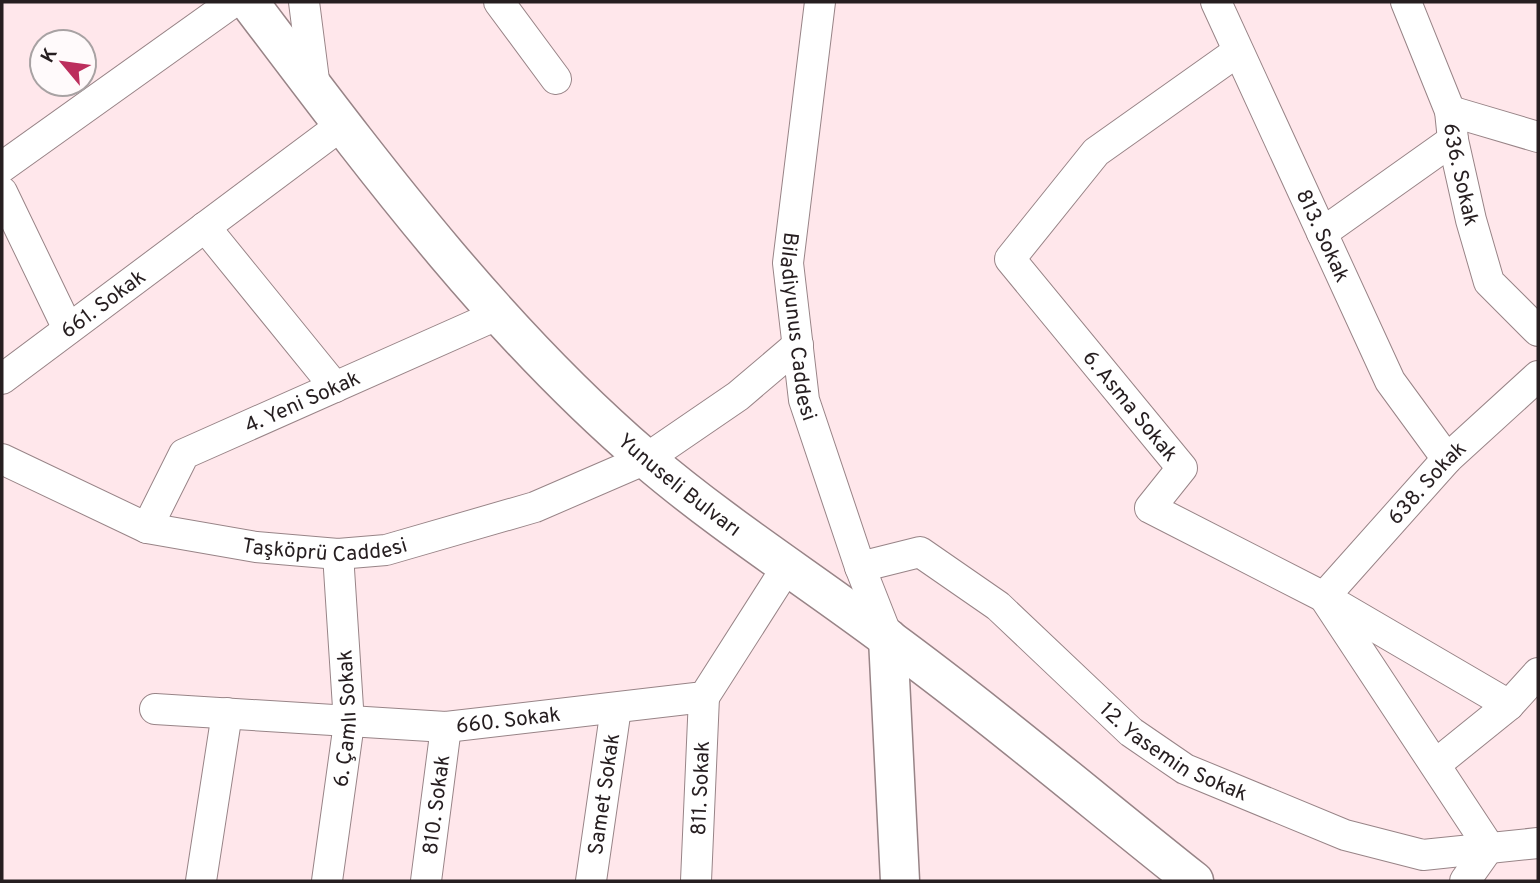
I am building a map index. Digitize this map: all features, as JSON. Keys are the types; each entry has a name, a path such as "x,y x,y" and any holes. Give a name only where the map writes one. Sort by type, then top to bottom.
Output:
{"main road":[{"name":"Yunuseli Bulvarı","path":"249,2 315,89 497,315 646,459 787,567 888,638 1194,881"},
{"path":"888,638 900,881"}],"street":[{"path":"2,167 233,2"},
{"path":"304,2 315,89"},
{"path":"499,2 556,79"},
{"name":"Biladiyunus Caddesi","path":"820,2 788,263 804,400 860,568 888,638"},
{"name":"813. Sokak","path":"1216,2 1390,381 1447,459"},
{"name":"636. Sokak","path":"1406,2 1450,111 1453,141 1489,282 1538,331"},
{"name":"6. Asma Sokak","path":"1237,52 1096,152 1010,259 1182,468 1150,508 1324,597 1509,705"},
{"path":"1450,111 1538,137"},
{"name":"661. Sokak","path":"2,379 343,124"},
{"path":"1322,233 1453,141"},
{"path":"2,192 68,329"},
{"path":"205,227 335,387"},
{"name":"4. Yeni Sokak","path":"147,528 184,454 497,315"},
{"name":"Taşköprü Caddesi","path":"2,459 147,528 256,547 338,554 386,550 535,507 646,459 738,396 798,345"},
{"name":"638. Sokak","path":"1324,597 1447,459 1538,376"},
{"name":"12. Yasemin Sokak","path":"860,568 920,552 998,606 1131,732 1185,769 1345,835 1423,855 1489,846 1538,843"},
{"name":"6. Çamlı Sokak","path":"327,881 349,723 338,554"},
{"path":"704,696 787,567"},
{"path":"1324,597 1489,846 1465,881"},
{"path":"1436,764 1509,705 1538,673"},
{"name":"660. Sokak","path":"155,709 446,727 704,696"},
{"name":"811. Sokak","path":"696,881 704,696"},
{"name":"Samet Sokak","path":"591,881 616,708"},
{"path":"201,881 227,713"},
{"name":"810. Sokak","path":"426,881 446,727"}]}
